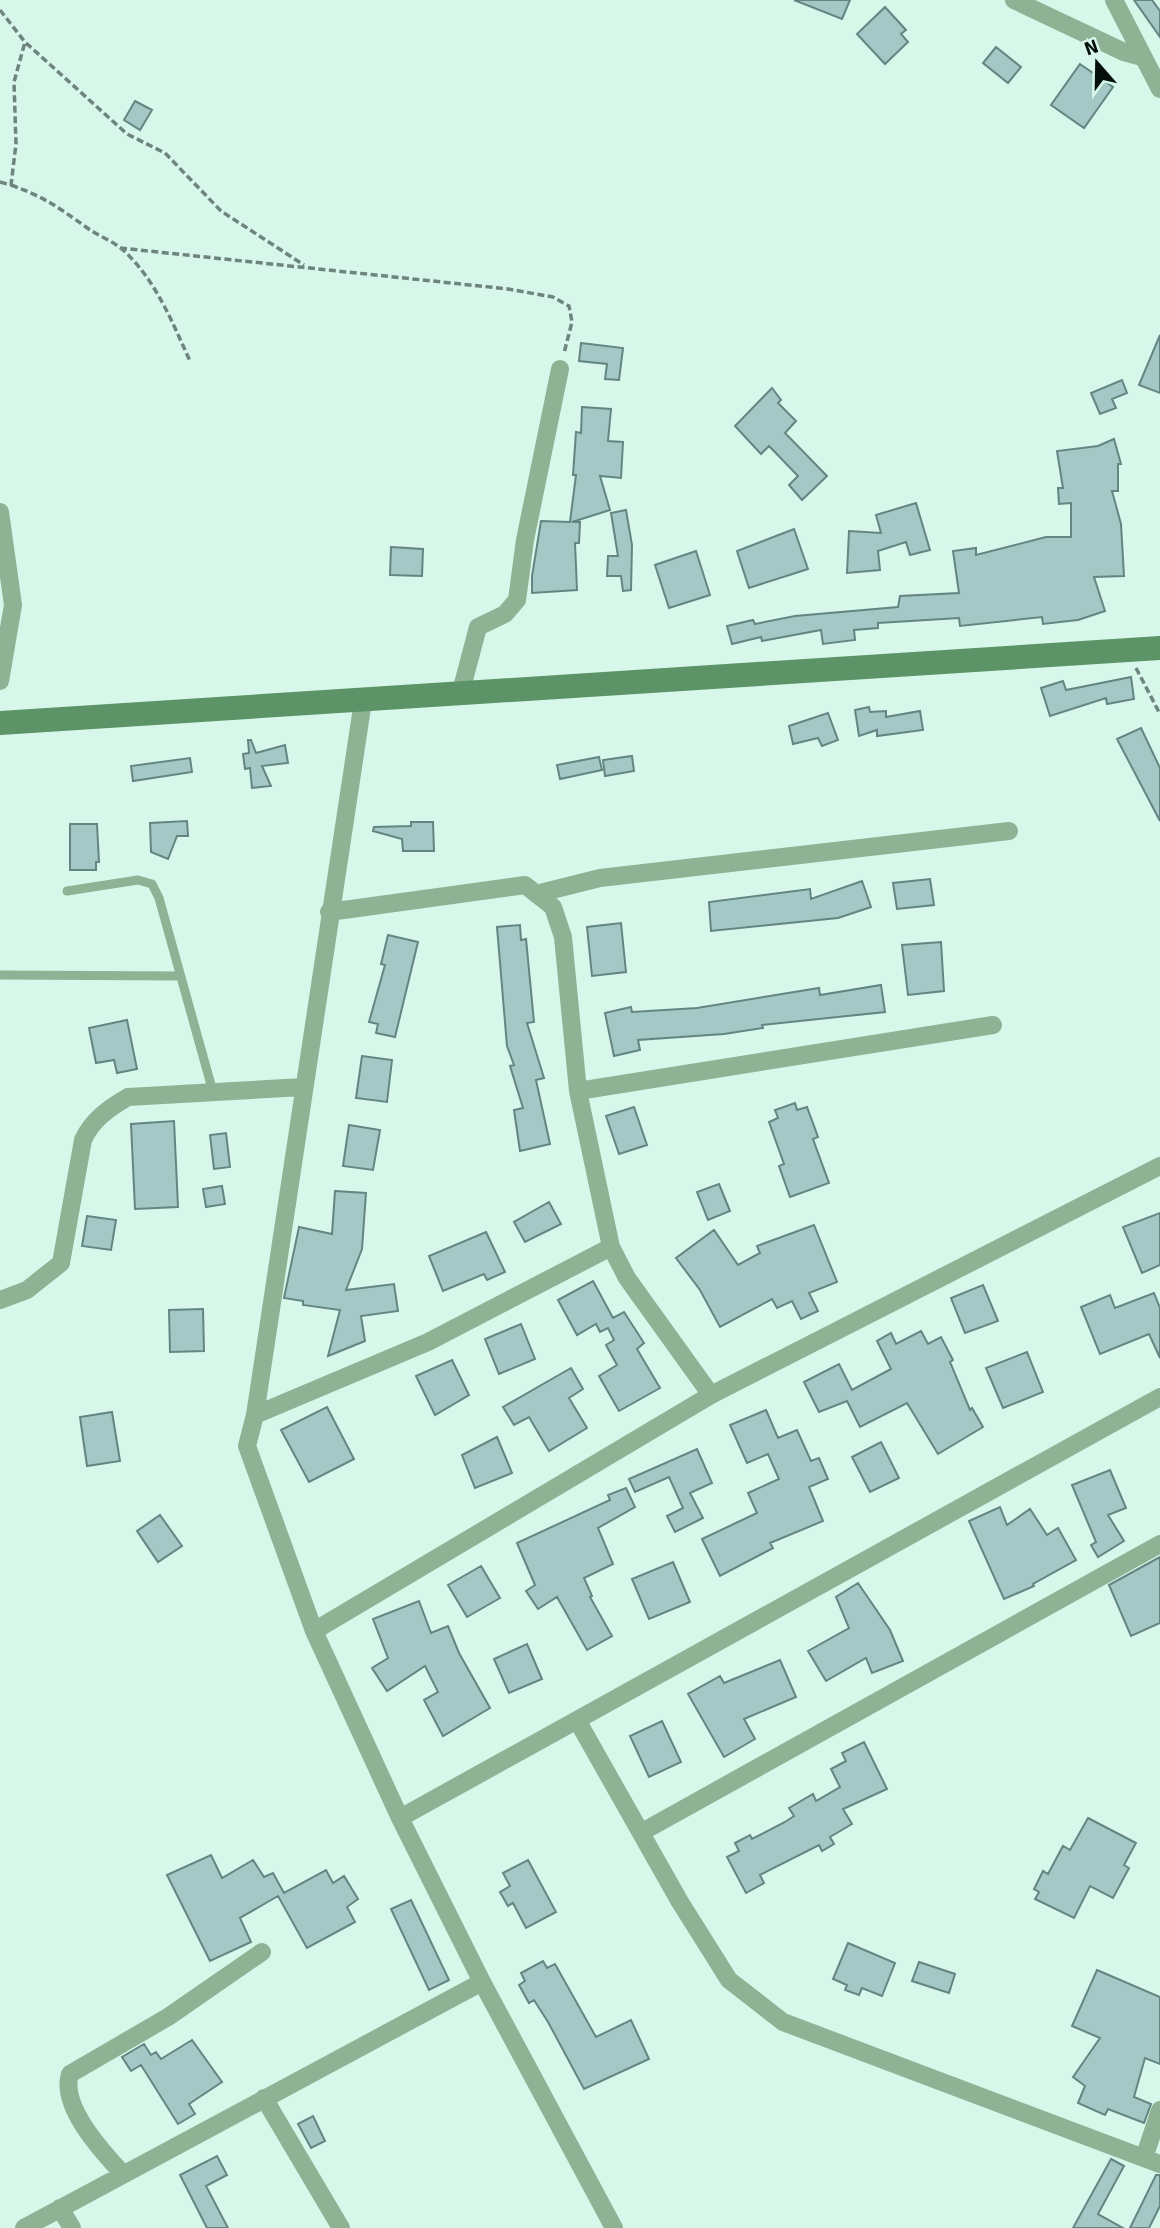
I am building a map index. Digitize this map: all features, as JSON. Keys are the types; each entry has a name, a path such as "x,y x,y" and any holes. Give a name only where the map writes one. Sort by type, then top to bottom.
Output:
{"main road":[{"path":"0,723 1160,648"}],"street":[{"path":"1014,0 1124,52 1142,57"},
{"path":"1114,0 1160,89"},
{"path":"460,695 478,627 505,614 517,600 525,540 560,369"},
{"path":"0,512 13,605 0,681"},
{"path":"363,701 329,912 256,1415 247,1446 314,1631 400,1818 482,1982 614,2228"},
{"path":"536,894 600,878 1009,831"},
{"path":"329,912 525,885 553,908 563,937 578,1091 611,1247 627,1278 711,1395"},
{"path":"578,1091 993,1025"},
{"path":"0,1300 27,1290 61,1263 73,1211 76,1171 89,1126 111,1106 128,1097 303,1087"},
{"path":"314,1631 711,1395 1160,1167"},
{"path":"256,1415 428,1342 611,1247"},
{"path":"400,1818 1160,1398"},
{"path":"642,1832 1160,1544"},
{"path":"577,1720 729,1980 783,2022 1152,2161 1160,2110"},
{"path":"122,2173 99,2147 70,2101 67,2085 71,2074 168,2017 262,1952"},
{"path":"24,2228 482,1982"},
{"path":"264,2098 341,2228"},
{"path":"60,2208 72,2228"}],"lane":[{"path":"67,891 138,880 152,884 212,1092"},
{"path":"0,975 180,976"}],"path":[{"path":"0,10 25,42 127,134 165,153 221,211 307,267"},
{"path":"11,185 16,144 14,82 25,42"},
{"path":"0,182 47,198 97,235 120,248 138,265 161,298 190,361"},
{"path":"120,248 450,281 553,298 569,306 572,322 560,369"},
{"path":"1126,651 1160,713"}],"building":[{"path":"794,0 850,0 842,19"},
{"path":"1134,0 1152,0 1160,11 1160,37"},
{"path":"885,7 906,30 901,34 908,42 885,64 857,34"},
{"path":"996,47 1021,67 1008,83 983,63"},
{"path":"1080,64 1113,87 1084,128 1051,105"},
{"path":"135,101 152,110 140,130 124,120"},
{"path":"1160,335 1160,393 1139,385"},
{"path":"581,343 623,348 619,380 605,379 607,364 579,361"},
{"path":"1122,380 1127,393 1112,399 1116,408 1100,414 1091,393"},
{"path":"772,388 781,400 778,403 796,421 785,433 827,476 802,500 789,485 798,476 769,446 761,454 735,426"},
{"path":"582,407 611,409 608,441 623,442 621,478 600,476 610,510 572,522 580,522 579,543 575,543 577,590 532,593 532,576 541,521 570,522 576,475 573,475 576,432 581,433"},
{"path":"1114,439 1121,464 1118,464 1118,491 1112,491 1121,524 1124,576 1094,577 1105,611 1078,620 1043,624 1042,617 960,626 959,618 878,623 878,628 854,630 855,640 823,644 821,630 762,641 761,637 732,644 727,626 753,620 755,624 795,616 898,607 900,596 959,593 953,551 976,548 976,555 1046,537 1071,537 1071,503 1059,504 1058,488 1063,488 1057,451 1098,446"},
{"path":"916,503 930,550 910,555 906,542 878,551 880,570 847,573 849,531 881,533 876,515"},
{"path":"626,510 632,545 631,590 623,591 621,576 607,576 608,556 618,556 611,513"},
{"path":"794,529 808,569 749,588 737,551"},
{"path":"391,547 423,549 422,576 390,575"},
{"path":"696,551 710,595 669,608 655,565"},
{"path":"1131,677 1134,699 1107,704 1106,698 1050,716 1041,688 1063,681 1066,690"},
{"path":"869,707 870,712 886,711 886,717 920,711 923,730 877,736 877,730 859,736 855,710"},
{"path":"828,713 838,740 822,746 818,738 793,744 789,726"},
{"path":"1141,728 1160,768 1160,821 1117,739"},
{"path":"248,740 251,740 256,753 285,745 288,763 262,766 271,786 252,788 250,768 245,769 243,754 249,753"},
{"path":"632,756 634,771 605,776 603,760"},
{"path":"599,757 602,770 560,779 557,765"},
{"path":"190,758 192,772 133,781 131,766"},
{"path":"187,821 188,836 177,836 168,859 151,852 150,823"},
{"path":"411,822 433,822 434,851 403,851 402,839 373,831 374,827 411,826"},
{"path":"70,824 97,824 99,862 96,862 96,870 70,870"},
{"path":"930,879 934,905 897,909 893,883"},
{"path":"862,881 871,907 838,918 711,931 709,902 810,889 811,899"},
{"path":"621,923 626,972 592,976 587,927"},
{"path":"520,925 521,940 526,939 534,1022 527,1023 544,1078 536,1080 550,1144 520,1151 514,1110 523,1108 507,1046 497,927"},
{"path":"388,935 418,942 395,1037 376,1033 378,1024 369,1022 385,965 381,964"},
{"path":"941,942 944,991 908,995 902,945"},
{"path":"881,985 885,1012 762,1025 763,1028 724,1034 638,1040 640,1050 614,1056 605,1013 631,1007 632,1012 697,1008 819,988 820,995"},
{"path":"127,1020 137,1069 117,1073 114,1060 96,1063 89,1028"},
{"path":"362,1056 392,1060 387,1102 356,1098"},
{"path":"795,1103 797,1110 807,1107 818,1137 813,1139 829,1183 790,1197 779,1166 784,1164 769,1122 778,1118 775,1110"},
{"path":"634,1107 647,1145 619,1154 606,1116"},
{"path":"174,1121 178,1207 135,1209 131,1124"},
{"path":"349,1125 380,1130 373,1170 343,1166"},
{"path":"226,1133 230,1167 214,1169 210,1135"},
{"path":"719,1184 730,1211 708,1220 697,1192"},
{"path":"222,1186 225,1204 206,1207 203,1189"},
{"path":"335,1191 366,1193 362,1249 346,1290 394,1284 398,1311 361,1316 365,1341 328,1356 340,1310 303,1305 303,1301 284,1298 299,1227 332,1234"},
{"path":"549,1202 561,1224 525,1242 514,1222"},
{"path":"1160,1213 1160,1265 1142,1273 1123,1227"},
{"path":"87,1216 116,1220 111,1250 82,1246"},
{"path":"814,1225 837,1282 809,1293 818,1311 801,1319 792,1301 777,1308 772,1299 720,1327 700,1290 676,1258 714,1230 738,1265 760,1253 757,1246"},
{"path":"486,1232 505,1272 487,1280 484,1274 443,1291 429,1256"},
{"path":"593,1281 613,1318 624,1312 644,1343 637,1349 660,1388 619,1411 599,1376 617,1365 606,1345 614,1340 608,1328 600,1332 596,1324 577,1335 558,1300"},
{"path":"983,1285 998,1321 965,1333 951,1298"},
{"path":"1154,1293 1160,1308 1160,1358 1149,1334 1100,1354 1081,1307 1110,1295 1115,1308"},
{"path":"203,1309 204,1351 170,1352 169,1310"},
{"path":"521,1324 535,1359 499,1374 485,1339"},
{"path":"921,1331 928,1344 941,1337 953,1360 950,1362 970,1410 972,1408 983,1427 938,1454 907,1403 860,1427 847,1401 819,1412 804,1382 839,1364 852,1390 891,1369 877,1341 891,1333 896,1344"},
{"path":"1027,1352 1043,1392 1003,1408 986,1368"},
{"path":"452,1360 469,1395 435,1415 416,1376"},
{"path":"571,1368 583,1389 569,1398 587,1428 549,1451 529,1417 514,1425 503,1407"},
{"path":"327,1407 354,1459 309,1482 281,1430"},
{"path":"766,1410 778,1438 797,1430 811,1461 819,1458 828,1479 809,1487 823,1521 770,1543 773,1548 720,1576 702,1539 757,1513 748,1493 779,1479 768,1454 747,1463 730,1425"},
{"path":"112,1412 120,1461 87,1466 80,1417"},
{"path":"497,1437 512,1473 475,1488 462,1455"},
{"path":"881,1442 899,1478 870,1492 852,1457"},
{"path":"697,1449 712,1483 690,1493 703,1518 675,1532 667,1516 683,1508 669,1477 635,1492 629,1479"},
{"path":"1110,1470 1126,1508 1108,1515 1124,1541 1098,1557 1091,1545 1096,1542 1072,1485"},
{"path":"626,1488 635,1507 598,1528 613,1564 584,1578 592,1596 590,1597 612,1636 587,1650 557,1597 538,1609 526,1591 535,1585 517,1543 610,1500 608,1495"},
{"path":"1000,1507 1007,1525 1030,1509 1047,1535 1058,1528 1076,1560 1033,1584 1034,1586 1004,1599 969,1521"},
{"path":"160,1515 182,1546 158,1562 137,1531"},
{"path":"1160,1557 1160,1623 1131,1636 1109,1585"},
{"path":"673,1562 690,1602 649,1619 632,1579"},
{"path":"481,1566 500,1598 467,1617 448,1585"},
{"path":"858,1583 890,1630 903,1661 872,1673 866,1658 826,1681 808,1651 849,1628 836,1597"},
{"path":"419,1601 431,1633 448,1626 459,1653 490,1708 443,1736 424,1700 438,1692 425,1666 387,1691 372,1668 388,1658 373,1619"},
{"path":"527,1644 542,1679 509,1693 494,1659"},
{"path":"780,1660 796,1697 744,1719 755,1739 724,1757 688,1694 720,1676 724,1683"},
{"path":"662,1721 681,1762 649,1777 630,1736"},
{"path":"864,1742 887,1789 843,1809 852,1824 830,1837 834,1844 822,1851 819,1845 760,1875 764,1883 746,1893 727,1857 739,1851 735,1843 750,1835 752,1839 785,1822 794,1816 789,1808 813,1794 816,1801 840,1787 831,1769 846,1761 842,1753"},
{"path":"1088,1818 1136,1843 1124,1865 1129,1868 1113,1898 1090,1886 1074,1918 1035,1899 1039,1892 1034,1889 1043,1871 1048,1874 1063,1846 1070,1850"},
{"path":"211,1855 222,1878 253,1860 264,1877 273,1873 284,1893 326,1870 333,1883 344,1876 358,1899 347,1907 355,1922 307,1948 278,1896 240,1918 251,1942 210,1961 167,1875"},
{"path":"528,1860 556,1912 526,1928 513,1903 508,1906 500,1892 510,1886 503,1873"},
{"path":"411,1900 449,1980 429,1990 391,1909"},
{"path":"848,1943 895,1963 882,1996 862,1988 859,1995 845,1990 847,1985 833,1979"},
{"path":"543,1961 547,1968 555,1964 596,2037 631,2020 649,2059 584,2089 548,2022 534,2000 529,2003 519,1985 525,1981 521,1973"},
{"path":"919,1962 955,1974 949,1993 912,1981"},
{"path":"1097,1970 1160,1997 1160,2064 1145,2058 1134,2097 1151,2104 1144,2123 1108,2109 1105,2115 1078,2103 1085,2086 1073,2077 1100,2038 1072,2026"},
{"path":"192,2040 222,2082 189,2104 195,2114 178,2124 141,2065 131,2071 122,2057 144,2044 151,2055 156,2052 161,2059"},
{"path":"313,2116 325,2141 311,2148 298,2124"},
{"path":"217,2156 227,2175 206,2186 228,2228 207,2228 180,2175"},
{"path":"1111,2159 1124,2166 1098,2214 1123,2228 1073,2228"},
{"path":"1156,2175 1160,2175 1160,2206 1149,2228 1130,2228"}]}
